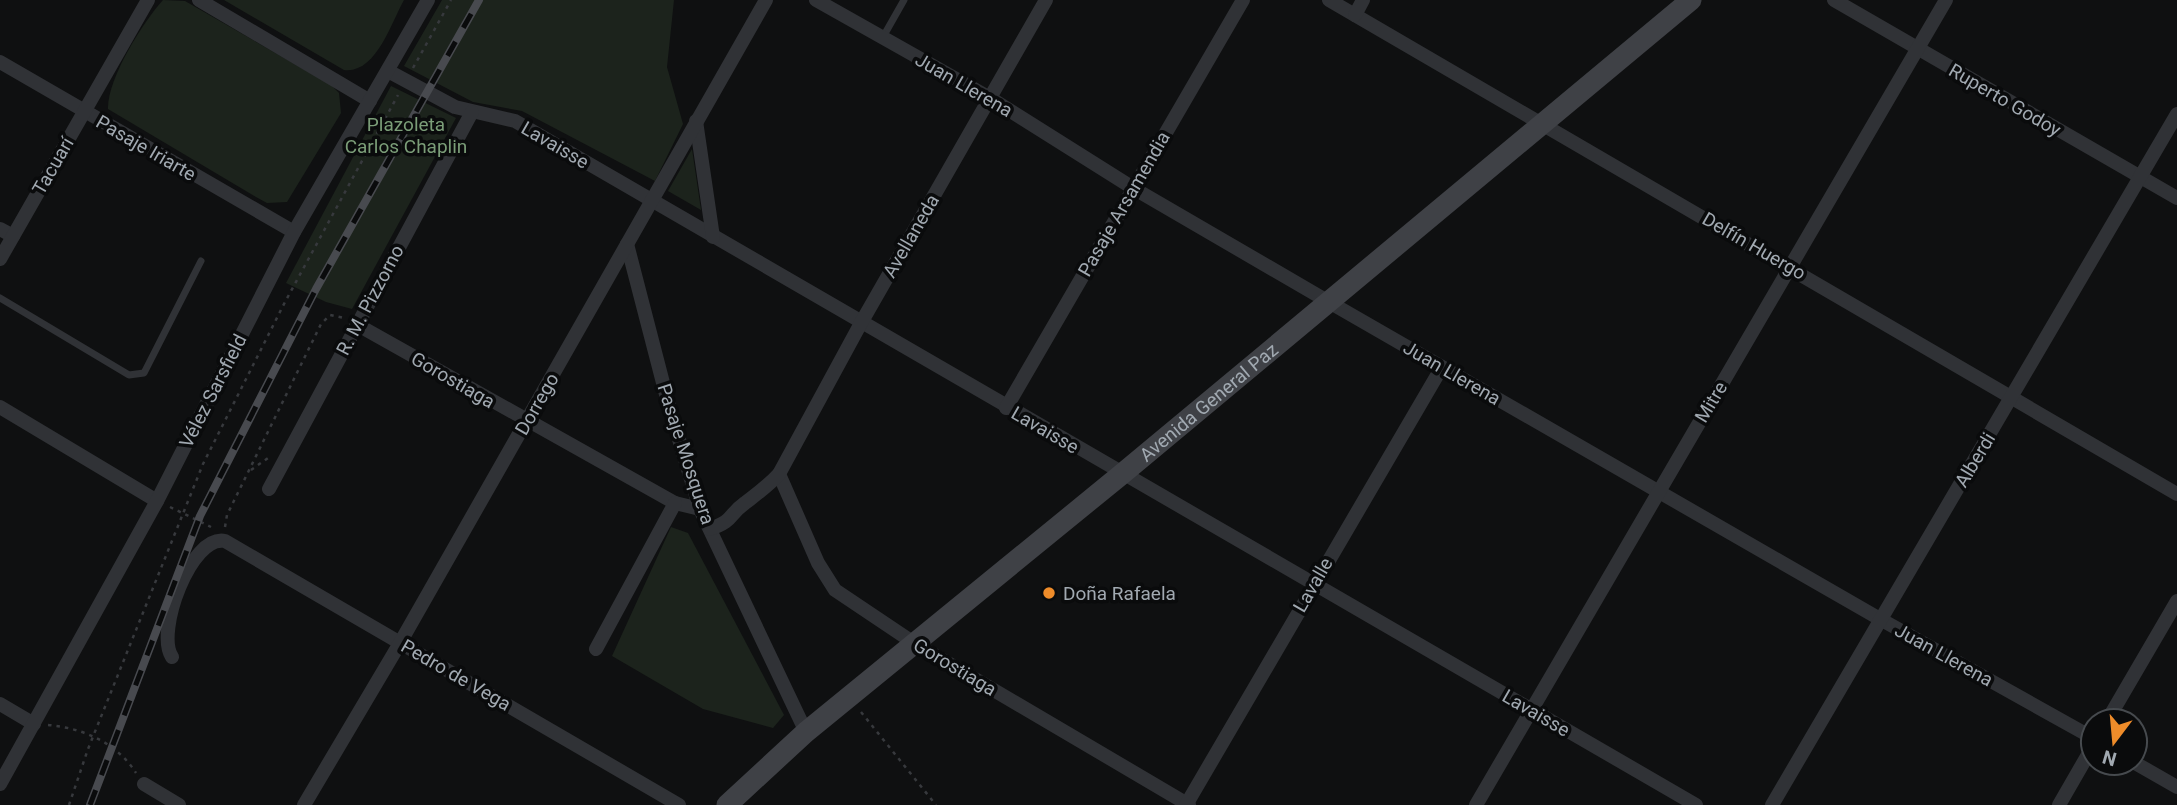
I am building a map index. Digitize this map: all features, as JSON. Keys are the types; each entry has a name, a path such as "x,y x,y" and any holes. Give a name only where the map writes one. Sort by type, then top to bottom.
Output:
{"main road":[{"name":"Avenida General Paz","path":"727,805 849,696 1122,474 1692,0"}],"street":[{"name":"Tacuarí","path":"0,259 7,232 84,112 148,0"},
{"path":"199,0 370,101"},
{"name":"Vélez Sarsfield","path":"0,784 157,501 294,232 428,0"},
{"name":"Dorrego","path":"304,805 400,643 766,0"},
{"name":"Juan Llerena","path":"816,0 990,99 1133,188 1329,302 1880,619 2079,730"},
{"name":"Avellaneda","path":"710,529 729,522 742,505 766,489 779,474 861,323 1046,0"},
{"name":"Pasaje Arsamendia","path":"1006,408 1243,0"},
{"name":"Delfín Huergo","path":"1329,0 2177,494"},
{"path":"1355,15 1363,0"},
{"name":"Ruperto Godoy","path":"1834,0 2177,198"},
{"name":"Mitre","path":"1476,805 1946,0"},
{"name":"Pasaje Iriarte","path":"0,62 294,232"},
{"name":"Lavaisse","path":"387,71 455,107 515,121 1006,408 1696,805"},
{"name":"R. M. Pizzorno","path":"269,489 472,113"},
{"name":"Alberdi","path":"1772,805 2177,114"},
{"path":"696,121 713,237"},
{"name":"Pasaje Mosquera","path":"627,244 666,394 700,509 806,732"},
{"name":"Gorostiaga","path":"356,324 675,503 700,509"},
{"name":"Lavalle","path":"1187,805 1442,367"},
{"path":"0,407 157,501"},
{"name":"Gorostiaga","path":"779,474 818,563 835,590 914,643 1187,805"},
{"path":"596,649 675,503"},
{"path":"172,657 166,645 166,627 197,554 214,541 233,545"},
{"name":"Pedro de Vega","path":"233,545 679,805"},
{"path":"2115,707 2177,601"},
{"path":"0,704 34,724"},
{"path":"2059,805 2079,770"},
{"path":"2149,771 2177,787"},
{"path":"144,784 179,805"}],"lane":[{"path":"883,38 904,0"},
{"path":"0,298 129,374 144,373 201,261"}],"path":[{"path":"69,805 93,736 203,464 279,315 450,0"},
{"path":"233,545 225,529 227,515 321,324 330,316 338,315 356,324"},
{"path":"157,501 203,525 225,529"},
{"path":"849,696 936,805"},
{"path":"34,724 70,727 93,736 127,757 144,784"}],"green space":[{"path":"163,0 185,1 331,85 339,93 341,113 287,202 267,203 108,109 113,82 120,67 137,36"},
{"path":"224,0 404,0 374,56 355,69 344,70"},
{"path":"442,0 674,0 667,67 683,124 655,181 522,111 473,102 404,66"},
{"name":"Plazoleta Carlos Chaplin","path":"391,86 456,118 352,309 326,302 286,283"},
{"path":"692,149 701,210 668,191"},
{"path":"671,527 688,533 784,715 773,728 703,709 612,656"}],"railway":[{"path":"90,805 200,516 316,289 479,0"}],"place":[{"name":"Doña Rafaela","path":"1049,593"}]}
